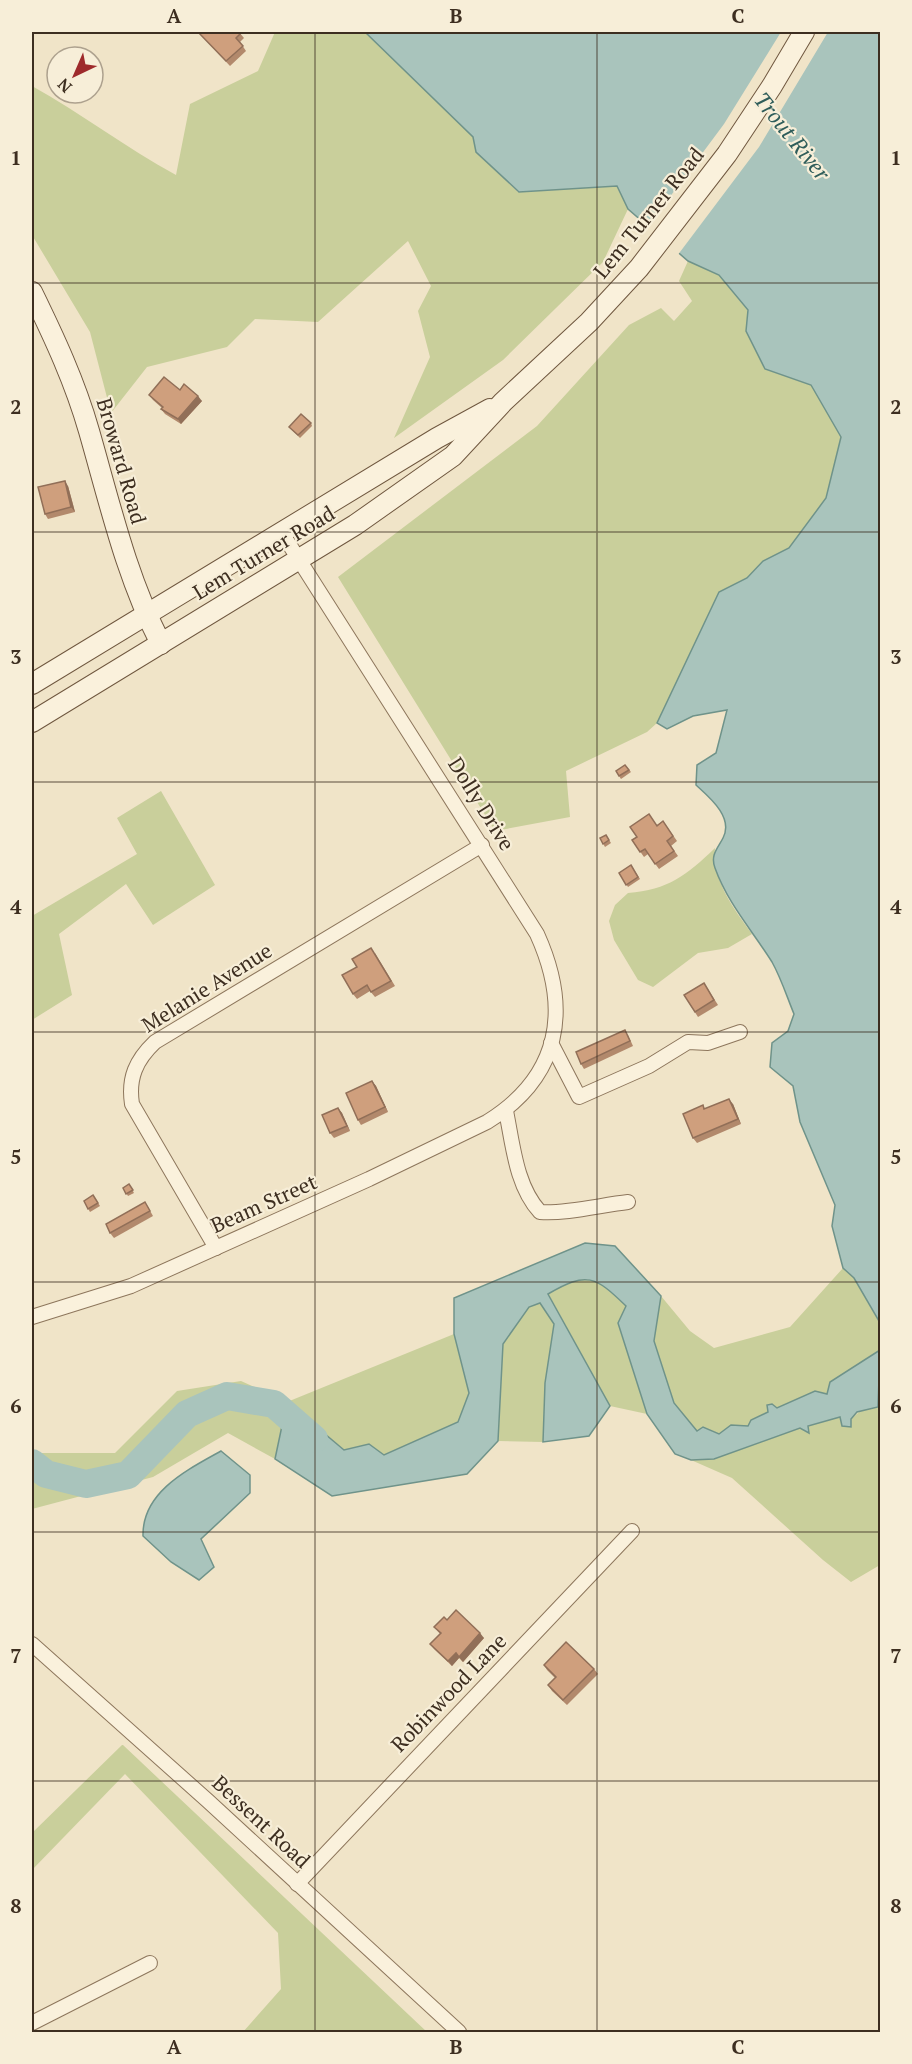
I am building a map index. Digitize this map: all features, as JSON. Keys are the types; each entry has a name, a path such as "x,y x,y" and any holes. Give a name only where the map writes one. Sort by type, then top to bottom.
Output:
{"main road":[{"name":"Lem Turner Road","path":"32,722 355,525 453,456 503,402 589,322 639,268 727,154 804,32"},
{"name":"Broward Road","path":"32,292 73,382 89,430 118,540 146,615 161,644"},
{"name":"Lem Turner Road","path":"32,684 436,438 503,402"}],"street":[{"name":"Dolly Drive","path":"282,533 482,845 537,934 551,965 556,998 556,1022 551,1043 536,1077 506,1111"},
{"name":"Melanie Avenue","path":"216,1248 132,1104 129,1087 143,1053 155,1042 482,845"},
{"path":"551,1043 579,1097 649,1066 688,1042 708,1043 740,1032"},
{"path":"506,1111 519,1171 529,1200 540,1212 556,1213 592,1205 628,1202"},
{"name":"Beam Street","path":"32,1317 131,1286 390,1169 506,1111"},
{"name":"Robinwood Lane","path":"297,1884 632,1531"},
{"name":"Bessent Road","path":"32,1644 459,2032"},
{"path":"32,2024 150,1963"}],"green space":[{"path":"275,32 365,32 473,137 476,152 518,192 617,186 628,209 603,262 503,360 394,438 430,357 418,311 431,286 408,241 318,322 255,319 227,347 147,367 111,413 90,332 32,235 32,86 45,94 45,105 63,105 176,175 190,104 258,71"},
{"path":"688,261 719,275 748,311 746,331 765,369 811,385 841,437 826,498 789,548 763,561 748,578 719,592 657,723 647,732 566,771 570,817 495,831 338,577 537,426 629,325 661,308 674,321 692,301 679,281"},
{"path":"161,791 215,885 153,925 126,884 59,934 72,995 32,1020 32,916 137,854 117,818"},
{"path":"715,848 717,872 721,883 732,905 752,934 728,948 698,953 653,987 638,980 614,940 609,921 615,905 628,893 655,888 676,880"},
{"path":"843,1268 854,1278 879,1322 880,1350 830,1382 827,1394 815,1392 777,1408 767,1405 768,1412 751,1420 748,1426 720,1434 703,1427 697,1431 674,1403 653,1341 661,1296 690,1331 714,1348 790,1327"},
{"path":"579,1278 603,1283 626,1306 618,1323 647,1414 610,1406 548,1293"},
{"path":"540,1303 554,1324 545,1383 543,1442 498,1441 503,1344 529,1307"},
{"path":"454,1334 469,1393 458,1422 384,1455 369,1444 344,1450 287,1402"},
{"path":"241,1381 287,1402 275,1459 228,1433 153,1477 32,1509 32,1449 37,1453 115,1453 177,1391"},
{"path":"880,1394 880,1565 851,1582 823,1560 732,1478 691,1460 714,1459 800,1428 809,1432 808,1426 840,1417 851,1427 851,1419"},
{"path":"122,1745 427,2032 243,2032 281,1989 278,1933 125,1774 32,1870 32,1833"}],"water":[{"name":"Trout River","path":"365,32 880,32 880,1330 879,1321 854,1278 843,1268 832,1226 835,1205 800,1122 793,1086 770,1067 772,1043 788,1031 794,1014 772,962 733,905 720,881 713,859 726,830 725,823 718,808 696,785 697,765 716,753 727,710 693,716 667,729 657,723 719,592 747,578 763,561 789,548 826,498 841,437 811,385 765,369 746,331 748,310 719,275 688,261 628,209 617,186 519,192 476,152 473,137"},
{"path":"585,1243 615,1246 661,1296 654,1341 674,1403 697,1431 703,1427 719,1434 731,1425 748,1426 751,1420 768,1412 767,1405 772,1404 777,1408 815,1391 827,1394 830,1382 880,1350 878,1407 857,1412 851,1419 851,1427 842,1426 840,1417 808,1426 809,1433 800,1428 714,1459 691,1460 675,1454 647,1414 618,1323 626,1306 598,1283 582,1280 572,1282 548,1294 610,1406 589,1436 543,1442 545,1383 554,1324 540,1303 529,1307 503,1344 498,1441 467,1474 332,1496 275,1459 287,1402 344,1450 369,1444 384,1455 458,1422 469,1393 454,1334 454,1298"},
{"path":"221,1451 250,1475 250,1493 201,1539 214,1567 199,1580 171,1562 143,1536 145,1520 158,1495 169,1484 194,1466"}],"pier":[{"path":"781,32 828,32 759,147 677,256 646,229 724,124"}],"building":[{"path":"198,32 239,32 241,33 236,38 243,46 226,61"},
{"path":"164,377 180,390 184,384 198,396 178,419 161,409 163,407 149,395"},
{"path":"301,414 311,423 298,435 289,427"},
{"path":"65,481 71,507 45,514 38,487"},
{"path":"625,765 629,770 619,776 616,771"},
{"path":"649,814 657,826 663,821 673,836 667,841 674,851 655,864 645,849 640,852 632,840 637,837 630,827"},
{"path":"606,835 609,840 603,844 600,838"},
{"path":"631,865 638,877 626,885 619,873"},
{"path":"371,948 391,981 371,992 367,985 353,994 342,975 357,967 352,959"},
{"path":"704,983 714,1000 695,1012 684,995"},
{"path":"625,1030 630,1041 581,1064 576,1052"},
{"path":"372,1081 385,1107 358,1120 346,1093"},
{"path":"729,1099 738,1119 693,1138 683,1114 703,1105 704,1109"},
{"path":"338,1108 347,1126 330,1133 322,1115"},
{"path":"129,1184 133,1190 126,1194 123,1188"},
{"path":"93,1195 98,1203 88,1209 84,1201"},
{"path":"145,1202 150,1211 110,1233 106,1224"},
{"path":"456,1610 480,1633 459,1657 456,1653 448,1661 430,1644 441,1633 434,1627 444,1617 447,1620"},
{"path":"566,1642 594,1669 563,1700 548,1685 556,1677 544,1665"}],"waterway":[{"path":"32,1463 46,1474 86,1484 128,1475 187,1414 227,1396 274,1404 314,1439"}]}
